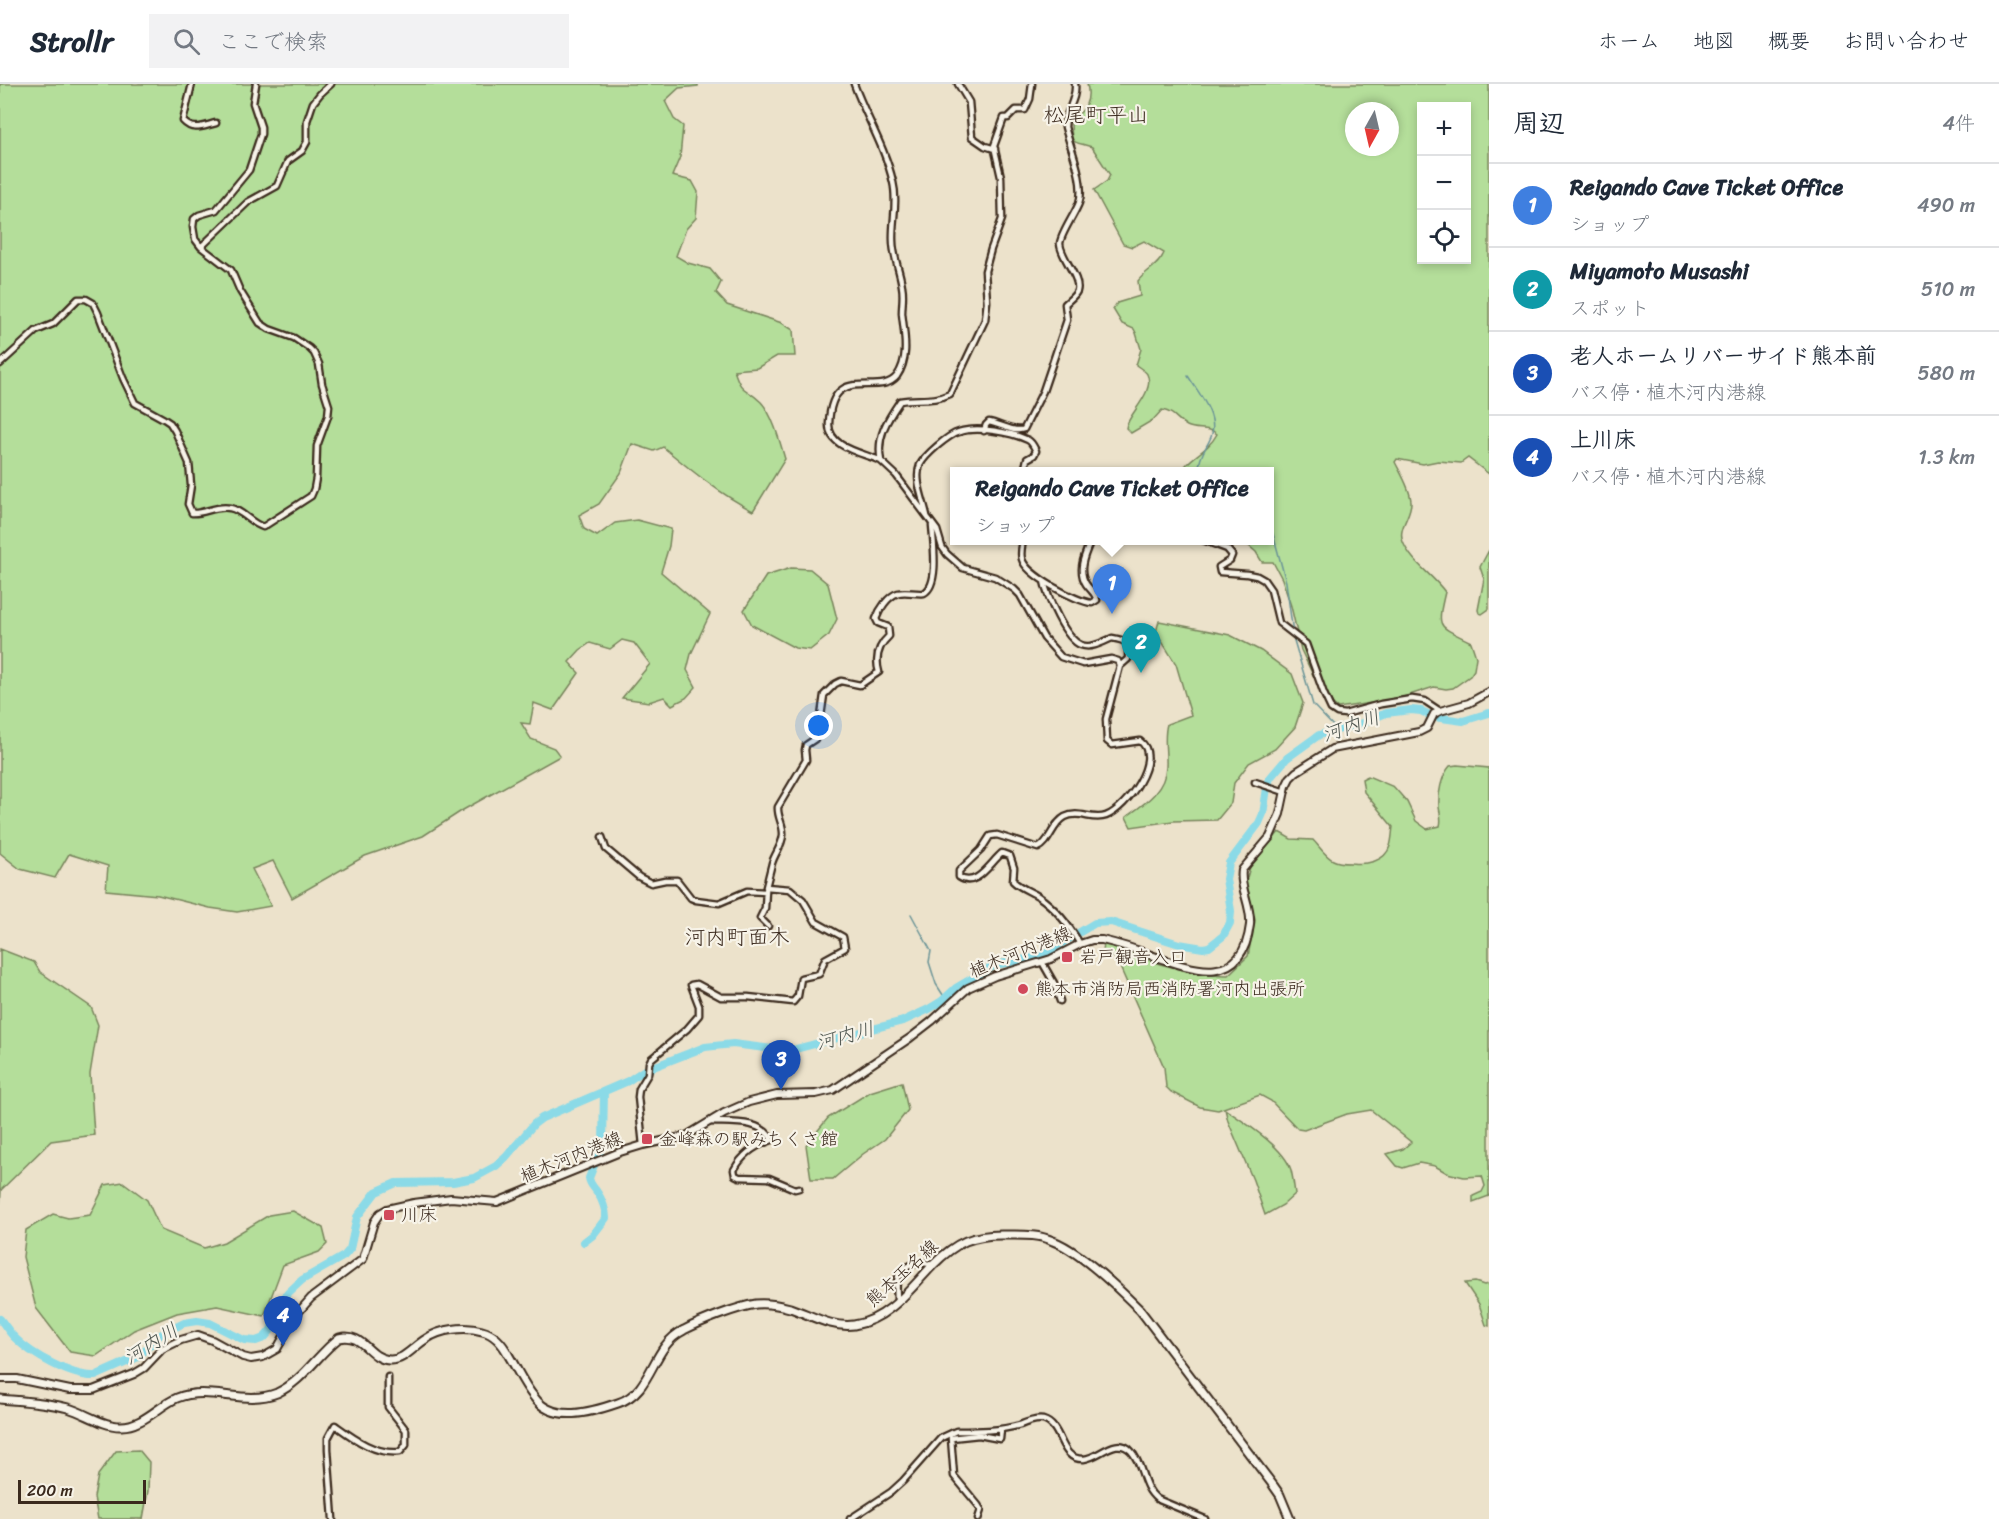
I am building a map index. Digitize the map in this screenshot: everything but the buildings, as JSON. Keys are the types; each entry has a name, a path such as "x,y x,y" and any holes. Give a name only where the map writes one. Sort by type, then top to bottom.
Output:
{"main road":[{"path":"1437,712 1469,703 1489,692"},
{"name":"植木河内港線","path":"0,1379 17,1379 70,1390 93,1390 134,1374 144,1368 162,1349 198,1335 213,1340 243,1357 251,1359 264,1357 277,1349 295,1317 311,1298 363,1258 374,1222 380,1213 387,1209 451,1198 497,1202 620,1152 686,1136 724,1113 765,1097 816,1094 833,1090 932,1022 968,988 995,976 1042,963 1079,942 1102,940 1194,970 1224,967 1234,963 1245,945 1250,923 1242,870 1270,837 1280,814 1290,778 1332,748 1419,732 1427,728 1437,712"},
{"name":"熊本玉名線","path":"0,1399 56,1405 111,1425 126,1426 178,1398 191,1394 252,1397 274,1394 293,1383 339,1338 347,1336 355,1338 380,1357 390,1360 401,1357 436,1333 471,1329 490,1334 503,1346 534,1399 551,1412 574,1414 627,1400 642,1386 660,1351 672,1337 684,1330 745,1307 770,1304 833,1324 864,1323 879,1316 897,1301 955,1245 975,1237 1036,1236 1054,1241 1073,1252 1120,1290 1143,1313 1256,1461 1280,1495 1290,1519"}],"street":[{"path":"192,84 183,121 188,127 196,128 216,123"},
{"path":"0,364 36,331 52,324 78,299 86,299 93,303 103,322 123,378 135,403 164,419 176,431 189,463 191,485 188,504 192,513 221,507 232,508 255,525 263,527 311,496 316,478 317,446 329,406 319,364 309,348 294,338 269,329 261,323 240,291 231,270 201,247 195,239 193,227 194,219 216,210 249,170 261,134 253,103 256,84"},
{"path":"201,247 248,202 277,186 288,161 302,151 307,142 307,121 313,103 331,84"},
{"path":"854,84 885,152 894,185 896,201 893,244 903,288 902,314 905,349 899,373 889,382 847,387 838,392 830,414 829,432 838,443 881,461 896,475 937,530 942,548 963,568 995,577 1014,589 1020,595 1044,638 1062,657 1083,664 1111,659 1118,661 1120,666"},
{"path":"958,84 969,102 972,137 994,149"},
{"path":"881,461 879,451 884,426 900,401 938,399 950,394 985,320 987,302 985,271 1002,219 1003,204 1002,177 994,149 1004,118 1008,118 1016,110 1025,110 1030,99 1032,84"},
{"path":"984,430 989,422 1015,430 1024,429 1043,391 1068,320 1065,304 1078,290 1060,246 1063,232 1075,214 1081,193 1065,127 1067,110 1075,94 1075,84"},
{"path":"768,926 760,918 765,908 766,889 773,860 783,834 783,827 777,815 778,807 806,760 806,745 815,739 819,730 824,696 841,681 860,685 879,672 877,656 882,642 889,636 888,627 876,620 878,613 892,596 903,592 924,593 931,587 934,573 934,550 930,520 919,481 920,466 936,447 950,436 967,430 984,430 1004,433 1033,444 1036,451 1027,459 1024,467"},
{"path":"1022,545 1021,555 1025,566 1044,581 1084,603 1095,603 1096,595 1084,581 1082,572 1082,562 1089,545"},
{"path":"1216,545 1227,549 1232,555 1230,560 1219,567 1220,572 1247,574 1264,580 1270,590 1279,623 1306,644 1331,709 1345,714 1381,704 1412,699 1425,701 1437,712"},
{"path":"1044,581 1047,595 1070,637 1081,645 1093,646 1112,638 1126,642 1128,659 1120,666 1106,719 1107,741 1112,745 1140,741 1146,746 1148,754 1131,797 1112,814 1095,819 1074,814 1062,819 1043,846 1038,848 990,836 981,850 965,864 958,874 963,880 976,879 994,859 1006,853 1013,862 1013,881 1055,908 1079,942"},
{"path":"1255,782 1285,792"},
{"path":"602,837 606,849 639,877 651,883 677,880 690,898 696,900 719,903 747,891 790,889 803,900 816,922 843,937 844,948 825,959 819,974 801,978 798,996 793,1002 748,997 720,998 697,984 691,985 699,1006 699,1015 649,1063 648,1074 639,1089 644,1145"},
{"path":"1042,963 1054,983 1060,1000"},
{"path":"711,1122 748,1124 761,1128 772,1140 759,1144 746,1154 734,1170 735,1175 769,1178 795,1189 799,1188"},
{"path":"897,1301 897,1281 902,1270 920,1263 933,1266"},
{"path":"333,1519 328,1438 334,1425 377,1450 396,1453 406,1445 406,1430 388,1407 388,1377"},
{"path":"850,1519 891,1492 941,1438 956,1431 1001,1429 1036,1420 1044,1420 1051,1424 1069,1455 1083,1459 1114,1446 1126,1448 1136,1458 1150,1494 1205,1519"},
{"path":"978,1519 981,1510 954,1476 951,1438 980,1435 1000,1439 1001,1429"}],"green space":[{"path":"0,84 698,84 698,86 679,88 665,101 674,119 683,126 680,157 672,176 692,181 698,192 696,218 686,229 676,256 688,263 710,269 721,282 716,293 727,305 782,323 793,330 795,356 777,356 757,368 734,370 742,387 765,407 776,429 785,459 753,511 718,490 663,447 654,451 632,444 621,473 599,504 579,515 584,529 597,536 615,523 637,520 671,529 669,546 661,572 710,614 691,654 687,670 696,687 686,698 672,705 664,697 649,702 622,698 650,664 634,643 622,640 610,649 590,643 569,662 579,673 553,710 534,703 530,724 521,723 531,739 554,748 560,756 463,810 423,836 365,856 292,898 273,861 252,869 271,906 237,912 158,895 106,890 108,866 69,854 55,878 20,869 0,853"},
{"path":"1087,84 1489,84 1489,474 1468,458 1461,463 1438,461 1423,464 1397,459 1395,462 1407,486 1411,501 1402,532 1403,542 1411,556 1445,592 1441,613 1442,625 1471,642 1476,657 1474,670 1470,676 1453,688 1434,687 1397,699 1338,708 1313,675 1301,650 1291,606 1282,579 1273,562 1262,562 1256,552 1248,545 1274,545 1274,467 1184,467 1208,446 1217,434 1210,430 1187,426 1167,411 1162,410 1153,420 1131,433 1126,428 1145,396 1149,381 1147,374 1136,365 1141,349 1134,329 1122,324 1113,309 1117,303 1140,296 1138,281 1164,253 1144,241 1132,247 1123,244 1094,190 1107,181 1110,175 1092,147 1073,141 1071,134 1071,120 1080,113 1087,100"},
{"path":"1489,550 1489,609 1482,614 1478,610 1484,579 1480,567"},
{"path":"791,568 810,569 828,584 837,619 829,635 810,650 795,648 752,625 744,610 766,576"},
{"path":"1159,621 1230,635 1261,651 1292,674 1303,703 1295,727 1275,749 1249,763 1234,783 1231,803 1217,820 1173,821 1131,827 1126,817 1158,790 1165,776 1167,724 1191,715 1176,664 1156,632"},
{"path":"1450,766 1489,768 1489,1196 1473,1202 1473,1196 1482,1192 1485,1186 1482,1176 1464,1177 1447,1173 1435,1166 1419,1163 1403,1168 1397,1166 1387,1154 1403,1149 1411,1142 1371,1110 1347,1114 1304,1130 1298,1129 1271,1101 1260,1095 1218,1110 1200,1107 1171,1092 1166,1087 1164,1067 1116,958 1103,953 1104,942 1160,964 1200,974 1228,975 1248,956 1255,920 1246,881 1250,867 1279,832 1291,839 1313,840 1327,856 1337,862 1374,861 1388,851 1393,827 1364,792 1362,779 1368,776 1394,787 1407,802 1416,821 1427,829 1440,826 1441,785"},
{"path":"0,949 34,962 40,972 91,1007 98,1025 90,1074 94,1135 51,1141 1,1190 0,1209"},
{"path":"902,1082 908,1110 885,1139 833,1179 811,1179 806,1145 828,1118 870,1092"},
{"path":"1225,1109 1272,1144 1287,1161 1291,1170 1295,1194 1283,1205 1265,1215 1228,1121"},
{"path":"123,1182 147,1200 161,1230 204,1248 224,1242 269,1215 293,1211 323,1228 327,1244 319,1252 283,1265 264,1316 217,1306 177,1313 134,1330 96,1356 70,1352 36,1308 23,1257 26,1230 53,1214 68,1218 90,1215 105,1185"},
{"path":"1465,1283 1489,1284 1489,1326 1486,1325 1479,1304"},
{"path":"139,1450 149,1462 148,1491 143,1519 98,1519 94,1497 98,1475 116,1451"}],"waterway":[{"path":"1188,376 1210,413 1213,429 1199,467"},
{"path":"1274,538 1286,582 1293,633"},
{"path":"1293,637 1313,705 1336,729"},
{"name":"河内川","path":"0,1319 15,1338 31,1351 63,1369 95,1376 138,1357 160,1335 184,1323 197,1321 210,1323 244,1340 256,1341 264,1338 271,1330 280,1303 288,1293 302,1280 344,1256 350,1249 357,1217 376,1192 396,1183 453,1182 474,1178 496,1166 542,1118 628,1081 643,1071 705,1047 733,1044 788,1051 903,1021 929,1009 956,988 995,965 1045,953 1095,923 1111,922 1179,944 1209,947 1223,936 1230,923 1231,911 1226,879 1229,863 1259,823 1270,778 1287,758 1319,735 1360,724 1386,713 1421,711 1434,717 1463,721 1489,713"},
{"path":"911,914 931,951 929,962 936,984 945,998"},
{"path":"584,1242 593,1235 606,1218 602,1201 589,1178 603,1143 604,1092"}],"place":[{"name":"Reigando Cave Ticket Office","path":"1112,614"},
{"name":"Miyamoto Musashi","path":"1141,673"},
{"name":"岩戸観音入口","path":"1067,957"},
{"name":"熊本市消防局西消防署河内出張所","path":"1023,989"},
{"name":"老人ホームリバーサイド熊本前","path":"781,1090"},
{"name":"金峰森の駅みちくさ館","path":"647,1139"},
{"name":"川床","path":"389,1215"},
{"name":"上川床","path":"283,1346"}],"district":[{"name":"松尾町平山","path":"1096,115"},
{"name":"河内町面木","path":"737,937"}]}
